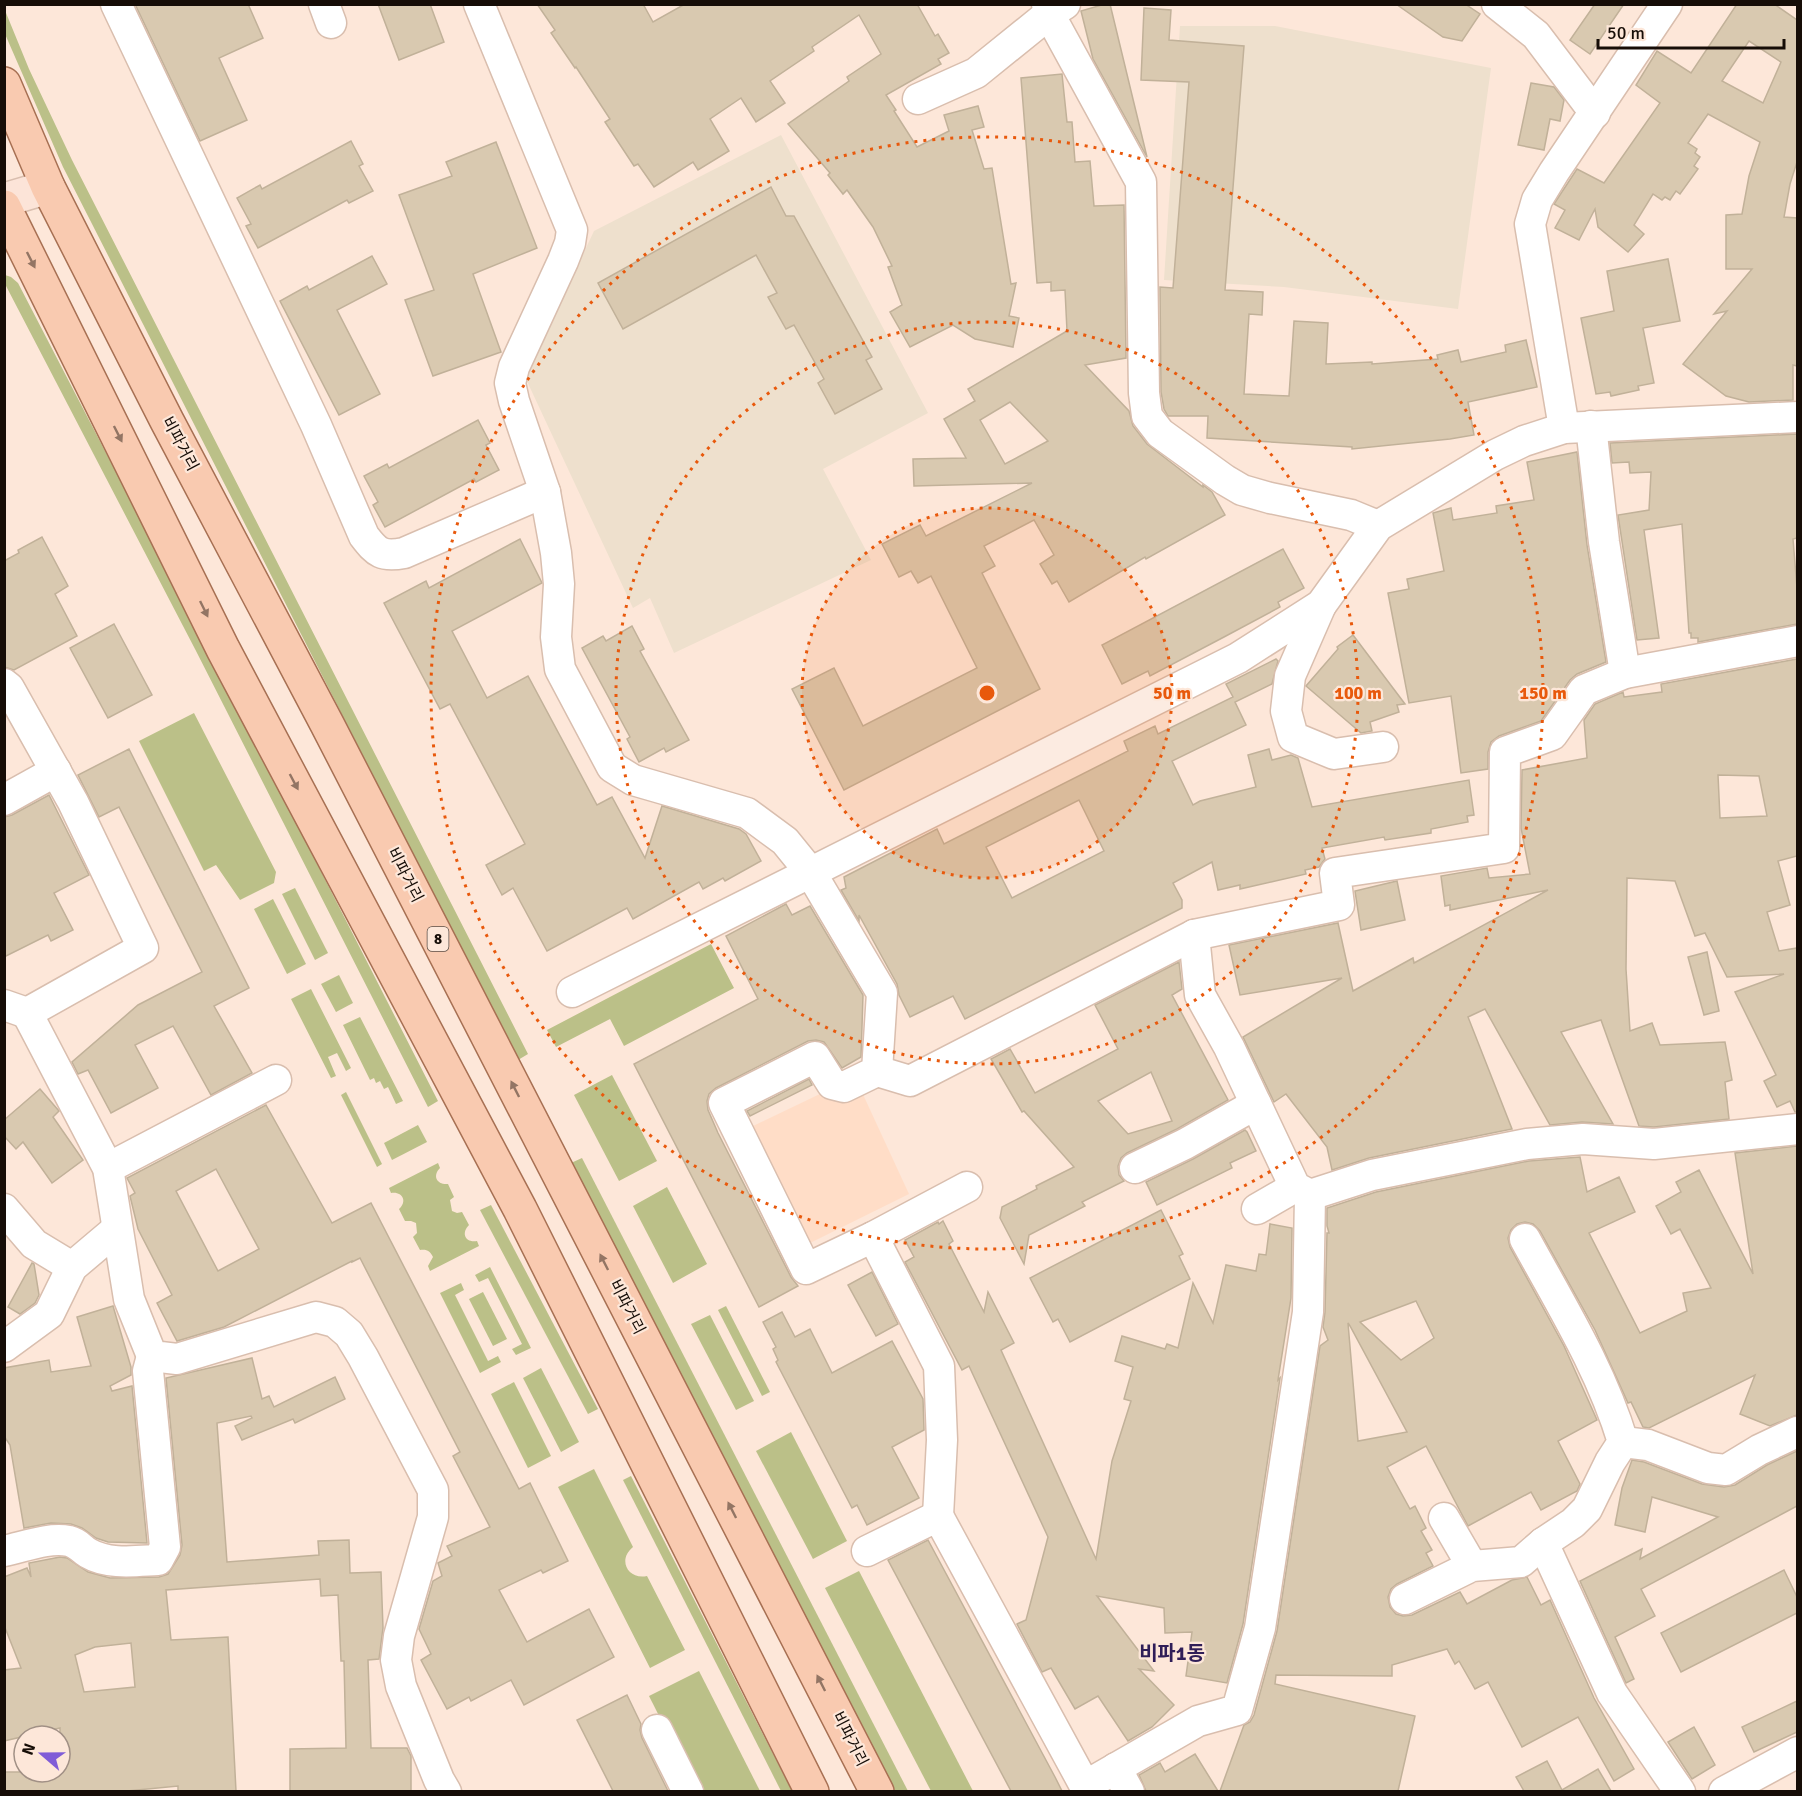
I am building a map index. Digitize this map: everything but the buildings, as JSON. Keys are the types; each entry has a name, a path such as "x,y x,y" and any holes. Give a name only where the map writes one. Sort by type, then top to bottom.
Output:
{"main road":[{"name":"비파거리","path":"4,84 48,187 167,421 327,724 877,1791"},
{"path":"4,207 223,649 520,1209 813,1791"}],"street":[{"path":"116,4 316,425 364,536 374,549 384,554 404,553 545,492"},
{"path":"479,4 572,230 563,261 514,367 510,382 545,492 559,584 556,637 560,669 612,767 633,780 747,813 785,841 811,873 882,993 877,1071"},
{"path":"1497,4 1536,35 1595,113"},
{"path":"1625,673 1604,542 1530,224 1537,200 1554,172 1667,4"},
{"path":"918,99 976,73 1048,7 1141,182 1144,393 1147,416 1160,433 1242,490 1351,515 1378,526"},
{"path":"4,200 48,187"},
{"path":"1383,747 1334,754 1293,736 1286,711 1290,676 1321,605 1378,526 1495,455 1524,441 1577,427 1797,417"},
{"path":"572,992 1238,658 1321,605"},
{"path":"967,1187 873,1237 806,1269 724,1103 815,1057 832,1084 844,1087 877,1071 910,1081 1194,935 1339,905 1335,873 1504,848 1505,752 1552,735 1584,690 1625,673 1797,641"},
{"path":"4,684 9,688 56,771 143,948 16,1009 108,1168 129,1299 152,1356 148,1371 165,1547 158,1560 130,1562 100,1558 68,1540 45,1541 4,1551"},
{"path":"4,800 56,771"},
{"path":"873,1237 939,1366 942,1440 938,1516 1085,1789 1123,1780 1198,1721 1237,1710 1260,1628 1308,1312 1302,1191 1200,995 1194,935"},
{"path":"108,1168 276,1080"},
{"path":"1135,1168 1185,1144 1256,1104"},
{"path":"1257,1209 1302,1191 1527,1143 1583,1139 1653,1144 1797,1129"},
{"path":"4,1209 34,1244 72,1267"},
{"path":"4,1347 49,1314 72,1267 117,1228"},
{"path":"1404,1599 1431,1588 1472,1566 1521,1562 1543,1543 1573,1523 1587,1509 1610,1462 1623,1442 1616,1417 1588,1353 1525,1239"},
{"path":"152,1356 177,1359 316,1317 335,1322 349,1334 433,1490 433,1516 399,1636 396,1660 401,1686 439,1780 446,1791"},
{"path":"1623,1442 1648,1445 1708,1468 1726,1470 1759,1450 1797,1432"},
{"path":"867,1551 938,1516"},
{"path":"1444,1518 1472,1566"},
{"path":"1543,1543 1612,1693 1680,1791"},
{"path":"657,1730 688,1791"},
{"path":"1724,1791 1797,1752"}],"shaded area":[{"path":"1180,26 1275,26 1491,68 1458,309 1284,287 1164,280"},
{"path":"781,135 928,413 823,469 871,560 674,653 650,598 633,608 525,377 594,231"},
{"path":"860,1088 909,1194 808,1244 751,1127 822,1093"}],"green space":[{"path":"4,8 29,69 72,160 528,1054 518,1060 63,167 5,34"},
{"path":"5,275 18,283 438,1101 428,1107 195,649 5,284"},
{"path":"194,713 276,872 274,883 240,900 216,865 204,871 139,741"},
{"path":"295,888 328,953 315,960 282,894"},
{"path":"273,899 306,964 287,974 254,909"},
{"path":"711,944 734,988 624,1046 610,1019 556,1047 547,1030"},
{"path":"339,975 353,1003 336,1012 321,984"},
{"path":"311,989 351,1068 346,1071 337,1053 328,1057 336,1076 331,1078 291,999"},
{"path":"360,1017 403,1101 396,1104 388,1087 384,1089 380,1081 376,1083 374,1078 370,1080 343,1025"},
{"path":"612,1075 657,1161 619,1181 574,1095"},
{"path":"346,1092 382,1164 377,1167 341,1095"},
{"path":"418,1125 427,1142 392,1160 384,1143"},
{"path":"582,1158 908,1791 895,1791 571,1163"},
{"path":"438,1163 440,1168 436,1177 441,1183 448,1184 454,1197 450,1200 452,1211 462,1212 469,1225 465,1231 467,1239 477,1241 479,1246 430,1271 428,1266 433,1257 428,1251 420,1250 413,1237 417,1233 416,1223 405,1221 399,1209 403,1203 402,1197 391,1193 389,1188"},
{"path":"667,1187 707,1264 673,1283 633,1206"},
{"path":"491,1205 598,1409 588,1414 480,1210"},
{"path":"490,1267 531,1348 516,1355 512,1349 522,1344 488,1278 479,1282 475,1275"},
{"path":"461,1283 464,1290 455,1295 488,1361 498,1356 501,1362 480,1373 440,1293"},
{"path":"483,1292 507,1339 493,1346 469,1299"},
{"path":"726,1306 770,1392 762,1396 718,1310"},
{"path":"710,1315 754,1401 736,1410 691,1324"},
{"path":"541,1368 579,1442 561,1452 523,1378"},
{"path":"514,1382 551,1456 528,1468 491,1394"},
{"path":"791,1432 847,1541 813,1559 756,1451"},
{"path":"594,1469 633,1547 626,1558 627,1568 635,1575 647,1576 685,1650 650,1668 558,1487"},
{"path":"631,1476 792,1791 781,1791 623,1480"},
{"path":"859,1571 973,1791 931,1791 825,1588"},
{"path":"699,1671 760,1791 697,1791 649,1696"}],"district":[{"name":"비파1동","path":"1172,1653"}]}
